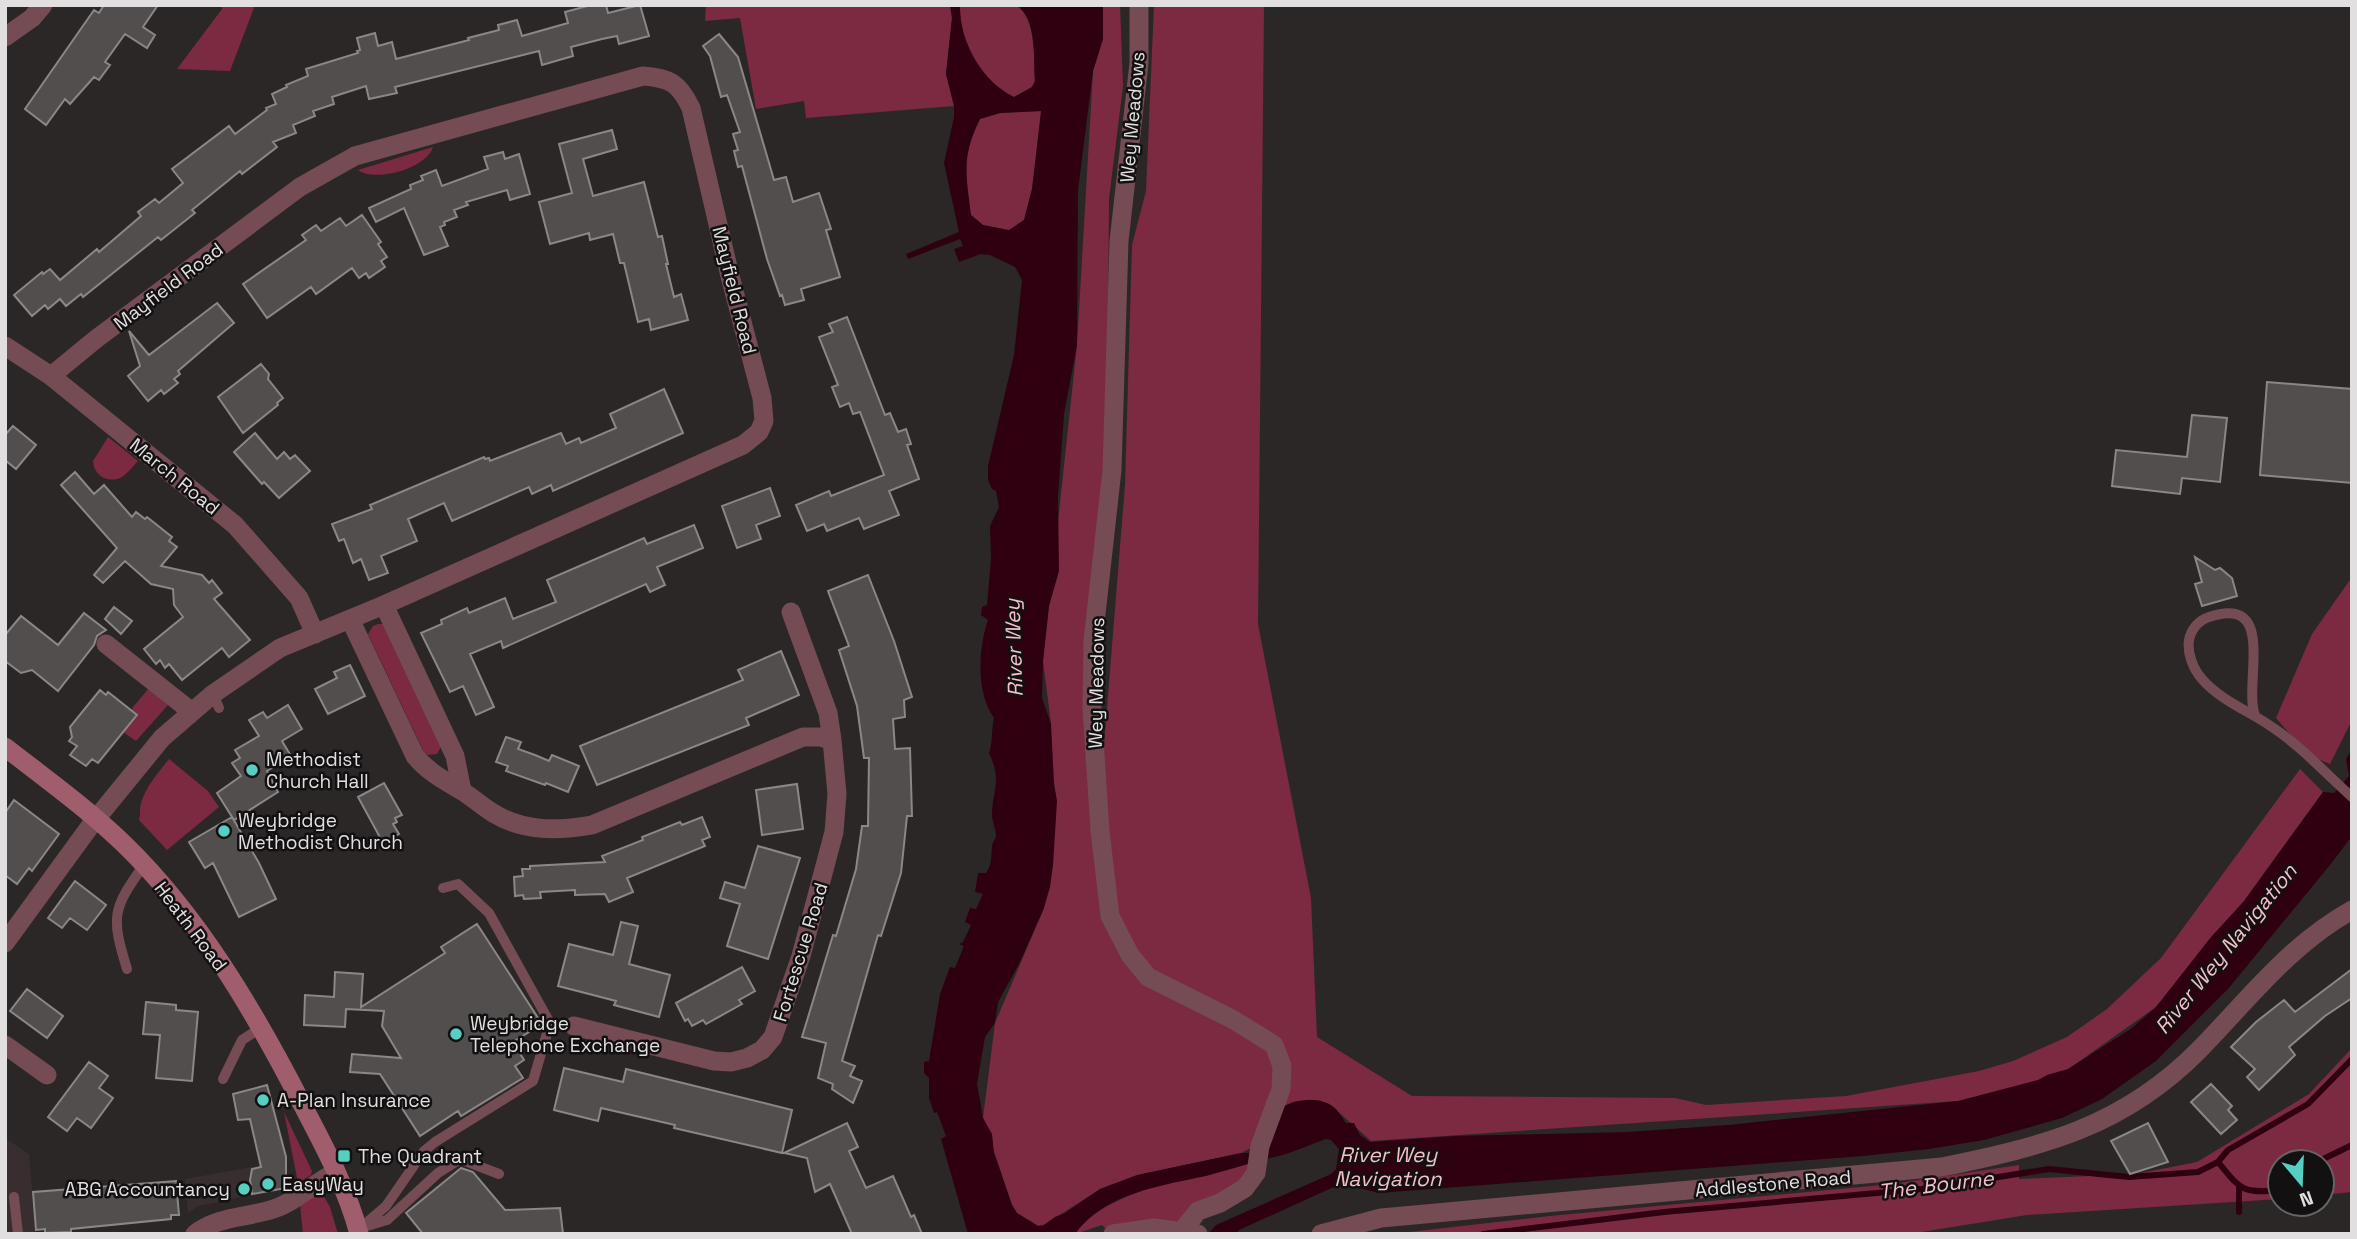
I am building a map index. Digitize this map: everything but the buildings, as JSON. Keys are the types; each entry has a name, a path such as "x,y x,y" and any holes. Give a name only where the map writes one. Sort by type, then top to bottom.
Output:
{"main road":[{"name":"Heath Road","path":"5,747 97,818 170,893 205,940 285,1071 325,1149 358,1232"}],"street":[{"path":"5,37 32,18 43,5"},
{"name":"Wey Meadows","path":"1139,5 1139,63 1119,241 1112,470 1093,641 1092,708 1100,831 1110,916 1130,955 1148,977 1232,1019 1274,1045 1282,1066 1282,1089 1259,1156 1256,1173 1245,1188 1220,1203 1198,1211 1189,1232"},
{"name":"Mayfield Road","path":"5,943 97,818 162,738 192,712 216,701 280,648 384,605 734,449 760,432 764,421 762,398 691,108 686,97 667,79 643,76 355,156 300,187 96,339 51,376"},
{"name":"March Road","path":"5,346 51,376 235,525 299,598 315,634"},
{"path":"384,605 455,756 462,791"},
{"name":"Fortescue Road","path":"574,1026 713,1061 731,1062 754,1054 773,1037 801,956 834,832 837,794 828,713 791,612"},
{"path":"350,619 415,755 425,768 494,814 519,825 541,830 592,825 803,737 832,740"},
{"path":"106,644 192,712"},
{"name":"Addlestone Road","path":"1321,1234 1381,1218 1942,1167 2018,1151 2065,1137 2124,1109 2158,1086 2197,1052 2296,948 2323,927 2352,910"},
{"path":"5,1045 47,1074"},
{"path":"195,1234 222,1221 280,1207 335,1172"},
{"path":"1113,1234 1154,1228 1189,1232"}],"lane":[{"path":"2255,716 2252,697 2252,628 2246,619 2235,613 2206,618 2192,629 2189,638 2190,656 2199,676 2214,691 2308,754 2352,797"},
{"path":"127,969 118,938 117,907 144,865"},
{"path":"358,1232 387,1206 424,1151 533,1081 550,1023 489,914 458,884 443,888"},
{"path":"223,1079 242,1040 260,1028"},
{"path":"358,1232 387,1220 438,1173 460,1158 499,1174"},
{"path":"14,1197 18,1234"}],"shaded area":[{"path":"1009,4 1022,9 1030,27 1034,51 1035,81 1032,87 1014,97 1002,90 983,71 968,46 960,5"},
{"path":"222,5 255,5 230,71 177,69 222,9"},
{"path":"706,5 950,5 952,18 946,74 954,106 806,118 804,101 756,109 740,18 705,21"},
{"path":"1098,5 1120,5 1123,86 1109,199 1107,453 1094,869 1125,485 1132,245 1146,191 1154,5 1264,5 1258,624 1311,898 1317,1037 1412,1096 1675,1098 1706,1105 1846,1096 1979,1071 2013,1061 2067,1037 2107,1009 2161,958 2300,769 2323,792 2244,901 2156,1007 2067,1070 2018,1090 1958,1101 1371,1141 1334,1108 1241,1153 1138,1175 1100,1189 1044,1225 1038,1226 1017,1213 983,1118 995,1023 1044,908 1051,724 1043,661 1077,345 1093,71 1103,39"},
{"path":"1042,111 1032,189 1024,220 1009,231 983,225 971,215 967,177 967,156 980,119 1000,113"},
{"path":"433,147 429,155 421,161 400,171 376,175 358,170"},
{"path":"108,437 138,461 124,475 112,480 96,471 93,461"},
{"path":"2352,577 2352,720 2330,764 2308,755 2276,718 2312,634"},
{"path":"384,624 442,745 437,754 428,755 424,752 368,634 373,626"},
{"path":"149,688 168,705 136,741 123,732 133,707"},
{"path":"169,759 208,791 219,807 167,850 139,820 140,805 146,791"},
{"path":"2352,1048 2352,1192 2336,1194 2336,1148 2266,1148 2266,1200 2027,1215 1909,1234 1391,1234 1550,1216 1893,1184 2019,1165 2019,1179 2136,1174 2197,1162 2309,1094"},
{"path":"284,1112 312,1171 311,1175 298,1183"},
{"path":"5,1138 29,1154 36,1234 5,1234"},
{"path":"286,1160 286,1188 198,1206 188,1213 185,1179 252,1167 253,1169"},
{"path":"1253,1163 1257,1165 1182,1231 1107,1230 1102,1225 1075,1234 1090,1218 1109,1205 1132,1195 1182,1179"},
{"path":"319,1188 330,1207 338,1234 303,1234 300,1204"}],"water":[{"path":"950,5 960,5 964,32 975,59 992,81 1014,97 1032,87 1035,81 1031,29 1023,12 1016,5 1103,5 1103,39 1093,71 1078,190 1077,345 1064,414 1058,497 1059,571 1049,606 1043,661 1042,698 1051,724 1057,801 1053,865 1044,908 1020,962 998,1002 995,1023 985,1037 977,1084 983,1118 992,1134 994,1153 1012,1205 1017,1213 1038,1226 1065,1213 1100,1189 1137,1175 1241,1153 1254,1153 1280,1110 1289,1103 1302,1100 1330,1104 1346,1123 1354,1123 1360,1135 1370,1142 1455,1136 1627,1132 1728,1125 1958,1101 2038,1080 2068,1069 2132,1028 2156,1007 2211,937 2244,901 2323,792 2334,793 2349,776 2346,759 2352,749 2352,836 2228,989 2156,1061 2102,1099 2062,1118 1984,1140 1863,1156 1379,1193 1343,1184 1239,1230 1236,1234 1208,1234 1216,1225 1331,1174 1336,1169 1339,1149 1331,1140 1326,1139 1279,1156 1134,1193 1101,1209 1075,1234 968,1234 941,1139 946,1136 929,1098 929,1078 924,1073 924,1062 929,1061 940,994 950,967 955,968 964,946 959,944 963,942 971,925 965,922 970,908 976,909 983,894 975,892 978,873 986,873 988,870 996,836 992,814 996,777 989,753 994,718 984,696 980,670 982,644 988,620 981,615 982,607 987,605 991,559 990,526 999,507 996,491 988,480 988,466 1014,355 1022,280 1015,267 990,255 981,254 959,262 954,249 963,246 960,239 908,259 906,254 959,232 944,163 954,117 946,74 952,18","holes":["1041,111 1032,189 1024,220 1009,230 983,225 971,215 967,156 980,119 1000,113"]}],"waterway":[{"name":"The Bourne","path":"1483,1234 1664,1212 1922,1189 2049,1169 2129,1177 2198,1172 2218,1162 2228,1150 2308,1104 2352,1059"},
{"path":"2336,1153 2352,1145"},
{"path":"2218,1162 2243,1188 2266,1191"},
{"path":"2239,1188 2239,1212"}],"place":[{"name":"Methodist Church Hall","path":"252,770"},
{"name":"Weybridge Methodist Church","path":"224,831"},
{"name":"Weybridge Telephone Exchange","path":"456,1034"},
{"name":"A-Plan Insurance","path":"263,1100"},
{"name":"The Quadrant","path":"344,1156"},
{"name":"EasyWay","path":"268,1184"},
{"name":"ABG Accountancy","path":"244,1189"}],"water label":[{"name":"River Wey","path":"1014,648"},
{"name":"River Wey Navigation","path":"2226,949"},
{"name":"River Wey Navigation","path":"1388,1167"}]}
